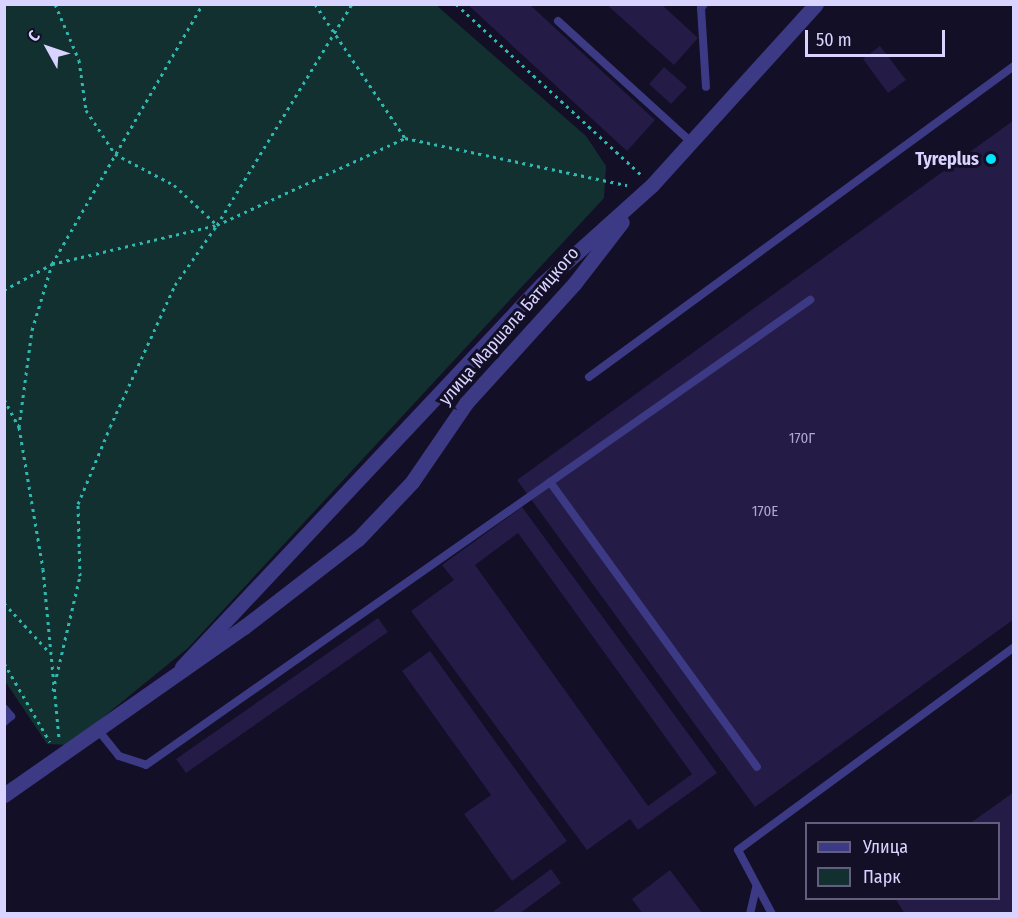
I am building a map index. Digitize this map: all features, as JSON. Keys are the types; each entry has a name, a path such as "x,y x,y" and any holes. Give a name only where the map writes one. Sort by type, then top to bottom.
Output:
{"street":[{"name":"улица Маршала Батицкого","path":"182,667 542,284 649,188 816,4"},
{"name":"улица Маршала Батицкого","path":"4,795 330,562 389,509 412,482 466,403 574,284 649,188"}],"lane":[{"path":"704,4 701,8 705,87"},
{"path":"558,21 692,143"},
{"path":"590,377 1014,66"},
{"path":"98,730 119,756 146,765 810,300"},
{"path":"550,482 757,767"},
{"path":"772,914 738,850 1014,647"},
{"path":"4,708 11,716 4,722"},
{"path":"750,914 756,887"}],"path":[{"path":"55,4 79,60 86,110 115,154 174,185 217,225"},
{"path":"61,754 53,691 43,569 19,427 32,330 52,264 203,4"},
{"path":"315,4 405,138"},
{"path":"53,691 80,576 78,504 175,285 217,225 352,4"},
{"path":"456,4 649,188"},
{"path":"4,290 52,264 217,225 405,138 649,188"},
{"path":"4,399 19,427"},
{"path":"4,603 50,654"},
{"path":"4,663 43,733 61,754"}],"green space":[{"path":"4,5 436,5 586,136 606,166 604,198 188,648 69,745 47,744 5,681"}],"building":[{"path":"467,4 529,4 655,120 627,151"},
{"path":"606,4 661,4 698,38 674,65"},
{"path":"880,46 906,80 888,93 863,59"},
{"path":"664,67 687,87 671,104 649,84"},
{"path":"1014,120 1014,619 755,807 517,480"},
{"path":"522,507 717,773 638,830 630,819 587,850 411,611 454,580 442,565","holes":["518,533 692,774 648,806 475,565"]},
{"path":"378,618 388,632 186,773 176,759"},
{"path":"430,651 567,841 512,881 464,814 491,795 402,671"},
{"path":"1014,792 1014,914 905,914 896,900 1000,900 1000,822 972,822"},
{"path":"551,869 561,883 519,914 490,914"},
{"path":"670,870 703,914 643,914 632,899"}],"place":[{"name":"Tyreplus","path":"991,159"}]}
